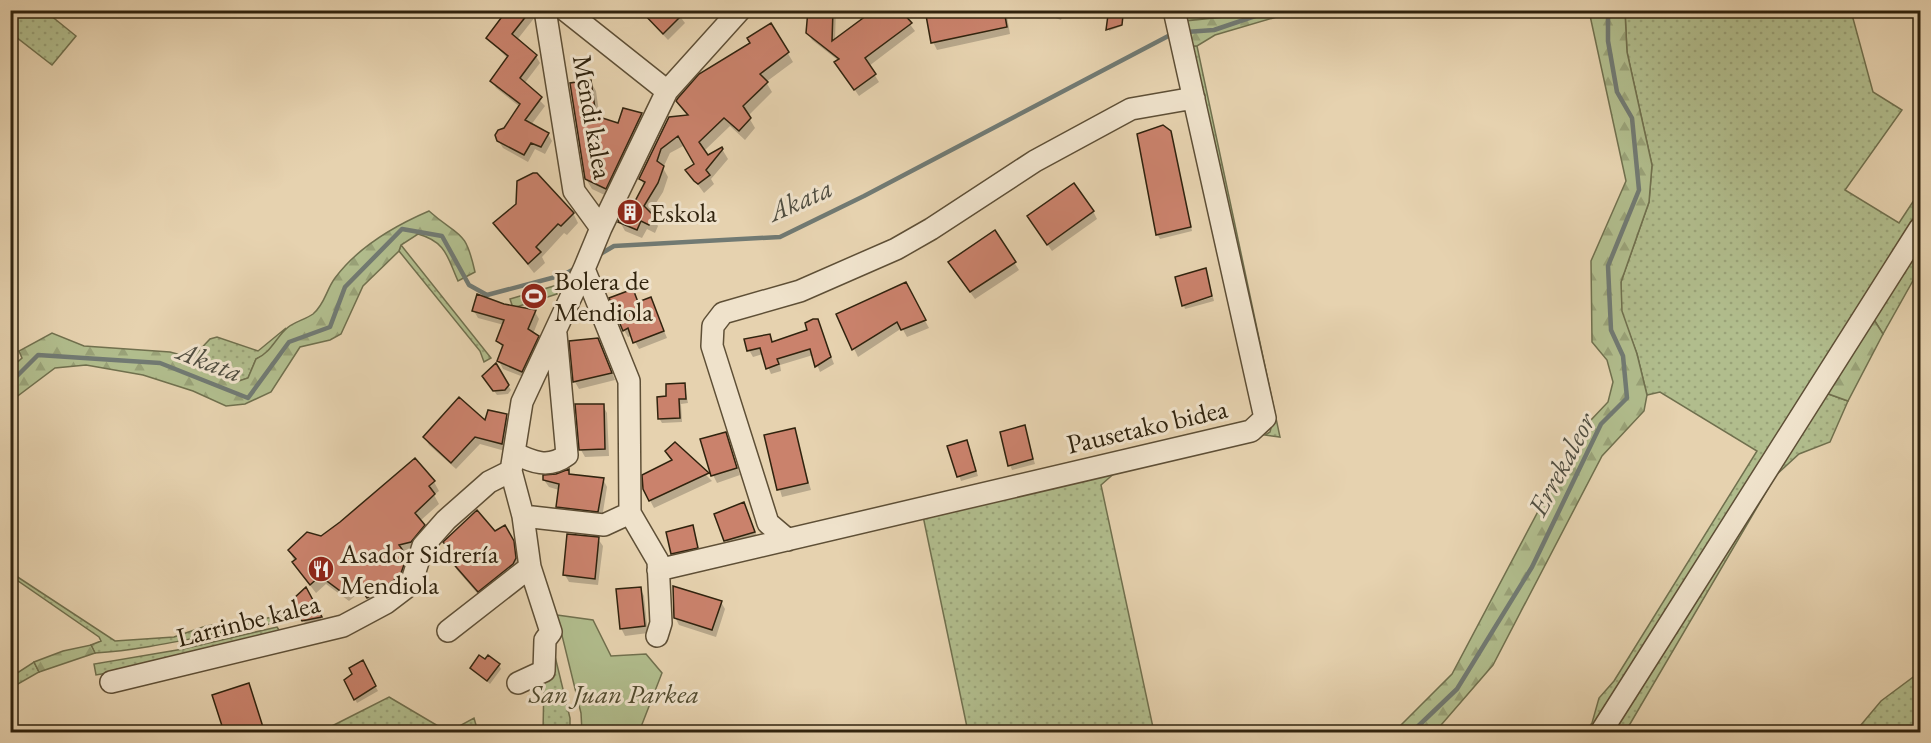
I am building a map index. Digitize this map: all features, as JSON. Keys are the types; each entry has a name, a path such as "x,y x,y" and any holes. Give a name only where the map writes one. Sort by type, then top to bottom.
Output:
{"street":[{"name":"Mendi kalea","path":"545,10 574,191 601,228"},
{"path":"565,10 667,91"},
{"path":"518,683 544,670 545,640 550,632 530,567 512,462 522,402 601,228 667,91 740,10"},
{"name":"Pausetako bidea","path":"658,570 1251,431 1264,418 1174,10"},
{"path":"788,540 768,523 712,346 714,326 723,313 800,291 896,249 932,229 1035,161 1131,109 1194,98"},
{"path":"1601,732 1920,228"},
{"path":"584,269 628,381 630,513 658,561 662,623 657,636"},
{"path":"512,462 535,464 558,461 567,455 556,331"},
{"name":"Larrinbe kalea","path":"111,682 343,626 386,603 411,584 423,546 446,520 512,462"},
{"path":"523,516 604,525 630,513"},
{"path":"448,631 530,567"}],"green space":[{"path":"1193,10 1238,11 1224,17 1185,21 1184,12"},
{"path":"10,11 45,11 76,36 52,65 11,33"},
{"path":"1239,11 1297,11 1215,35 1197,46 1190,46 1185,21 1224,17"},
{"path":"1589,11 1625,11 1627,52 1652,165 1649,202 1621,282 1622,311 1637,354 1647,395 1644,411 1602,456 1493,665 1435,732 1394,732 1452,674 1552,485 1591,420 1608,402 1613,382 1607,360 1592,342 1591,261 1626,181"},
{"path":"1625,11 1851,11 1873,92 1902,110 1845,190 1899,223 1920,191 1920,214 1592,732 1585,732 1592,723 1599,698 1614,681 1757,451 1660,392 1647,395 1637,354 1621,311 1621,282 1649,202 1652,165 1627,52"},
{"path":"1190,46 1197,46 1280,437 1265,435 1270,432 1272,424"},
{"path":"429,211 464,240 475,272 458,281 448,257 440,246 435,241 418,234 401,245 399,251 363,286 341,334 330,340 300,347 271,392 245,404 226,406 193,391 143,375 86,365 55,368 11,401 11,368 22,358 19,351 52,333 84,346 170,352 207,362 236,382 248,378 256,359 269,350 285,330 317,310 335,278 354,257 403,223"},
{"path":"1920,236 1920,268 1883,334 1871,315"},
{"path":"401,245 491,358 484,362 480,351 399,251"},
{"name":"Bolera de Mendiola","path":"554,286 557,294 513,308 510,299"},
{"path":"1871,315 1883,334 1848,401 1823,392"},
{"path":"286,328 267,354 256,359 248,378 237,382 207,362 192,358 210,339 217,337 258,351"},
{"path":"1823,392 1848,401 1830,442 1799,454 1776,475 1630,724 1623,732 1607,732"},
{"path":"1117,471 1101,485 1154,732 968,732 923,516"},
{"path":"10,572 115,641 174,637 206,626 290,615 292,621 145,647 95,653 91,645 101,641 99,637 11,576"},
{"name":"San Juan Parkea","path":"557,615 593,620 611,656 646,654 662,673 639,732 582,732 581,713"},
{"path":"277,627 281,633 162,664 96,675 94,664 183,649"},
{"path":"552,644 570,718 570,732 543,732 544,681"},
{"path":"91,645 95,653 39,672 34,662 63,651"},
{"path":"34,662 39,672 11,688 11,677"},
{"path":"1920,672 1920,732 1855,732 1881,701"},
{"path":"389,697 438,726 454,729 474,718 478,732 334,732 332,726"}],"building":[{"path":"507,10 531,10 512,34 537,55 520,78 542,97 525,120 549,133 541,147 531,143 524,155 497,141 495,135 498,130 504,128 520,104 490,81 508,56 486,38"},
{"path":"640,10 687,10 663,34"},
{"path":"808,10 833,10 832,41 874,10 900,10 912,23 865,58 876,74 854,90 834,62 839,59 806,33"},
{"path":"925,10 1004,10 1007,27 931,43"},
{"path":"1108,15 1123,15 1122,25 1106,30"},
{"path":"771,23 789,52 760,74 768,82 743,106 751,118 739,131 724,118 699,142 708,155 722,147 723,149 706,170 710,175 698,184 694,181 685,170 694,164 678,136 661,149 657,161 664,166 658,183 644,206 654,216 649,225 641,221 637,230 618,222 628,201 634,203 645,182 639,179 669,117 688,115 676,101 678,98 699,74 750,43 747,38"},
{"path":"591,80 596,116 618,123 623,108 642,113 606,189 585,179 570,83"},
{"path":"1163,125 1171,131 1191,227 1156,235 1137,134"},
{"path":"537,173 574,213 561,226 558,224 536,247 541,252 528,264 493,223 516,204 517,181"},
{"path":"1074,183 1094,211 1047,245 1027,216"},
{"path":"995,230 1016,262 970,292 948,262"},
{"path":"1206,268 1212,296 1182,306 1175,277"},
{"path":"906,282 926,320 901,330 897,322 852,350 836,314"},
{"path":"633,289 638,302 651,297 664,331 633,343 628,328 623,331 609,298"},
{"path":"477,294 504,304 536,310 528,329 539,336 522,372 497,361 503,345 496,341 504,320 472,311"},
{"path":"818,319 831,357 815,367 810,349 777,359 779,364 766,369 760,348 747,351 744,339 770,334 772,342 807,330 805,323"},
{"path":"598,338 612,373 573,382 569,341"},
{"path":"496,363 509,385 505,390 493,391 482,376"},
{"path":"685,383 686,399 679,399 680,418 658,419 657,397 666,396 666,384"},
{"path":"459,397 485,420 488,410 507,414 502,444 475,437 451,463 423,437"},
{"path":"575,404 604,404 605,449 579,450"},
{"path":"1025,425 1033,459 1008,466 1000,432"},
{"path":"795,428 808,483 777,490 764,435"},
{"path":"726,432 737,468 711,476 700,439"},
{"path":"967,440 976,471 957,477 947,446"},
{"path":"675,442 709,473 649,501 643,489 642,475 672,460 665,451"},
{"path":"415,458 435,481 429,486 435,494 415,513 425,525 411,542 399,545 407,556 400,576 367,598 356,583 343,593 320,576 310,585 292,562 296,559 288,550 307,532 321,536"},
{"path":"569,469 569,474 604,478 598,512 556,507 559,484 543,480 543,475 556,474"},
{"path":"744,502 755,532 724,541 714,514"},
{"path":"477,510 495,531 505,525 514,541 516,558 513,564 478,592 450,560 455,555 443,542"},
{"path":"693,525 698,548 671,554 666,532"},
{"path":"567,534 599,537 595,579 563,575"},
{"path":"673,586 722,601 712,630 674,618"},
{"path":"306,587 322,617 302,621 291,601"},
{"path":"641,587 645,626 620,629 616,589"},
{"path":"479,655 485,659 488,655 500,664 487,681 470,668"},
{"path":"363,660 376,686 354,700 344,680 352,674 349,668"},
{"path":"249,683 263,727 247,732 224,732 212,695"}],"waterway":[{"name":"Akata","path":"1186,32 1214,30 1273,10"},
{"name":"Errekaleor","path":"1412,732 1457,689 1532,567 1601,424 1627,398 1623,356 1611,330 1608,266 1639,190 1632,118 1617,92 1608,41 1608,10"},
{"name":"Akata","path":"597,256 614,246 780,237 864,196 1174,33"},
{"name":"Akata","path":"10,383 38,355 160,363 248,398 289,342 330,327 345,287 402,229 442,236 469,285 487,295 563,275 576,268"}],"place":[{"name":"Eskola","path":"630,212"},
{"name":"Bolera de Mendiola","path":"534,296"},
{"name":"Asador Sidrería Mendiola","path":"321,569"}]}
